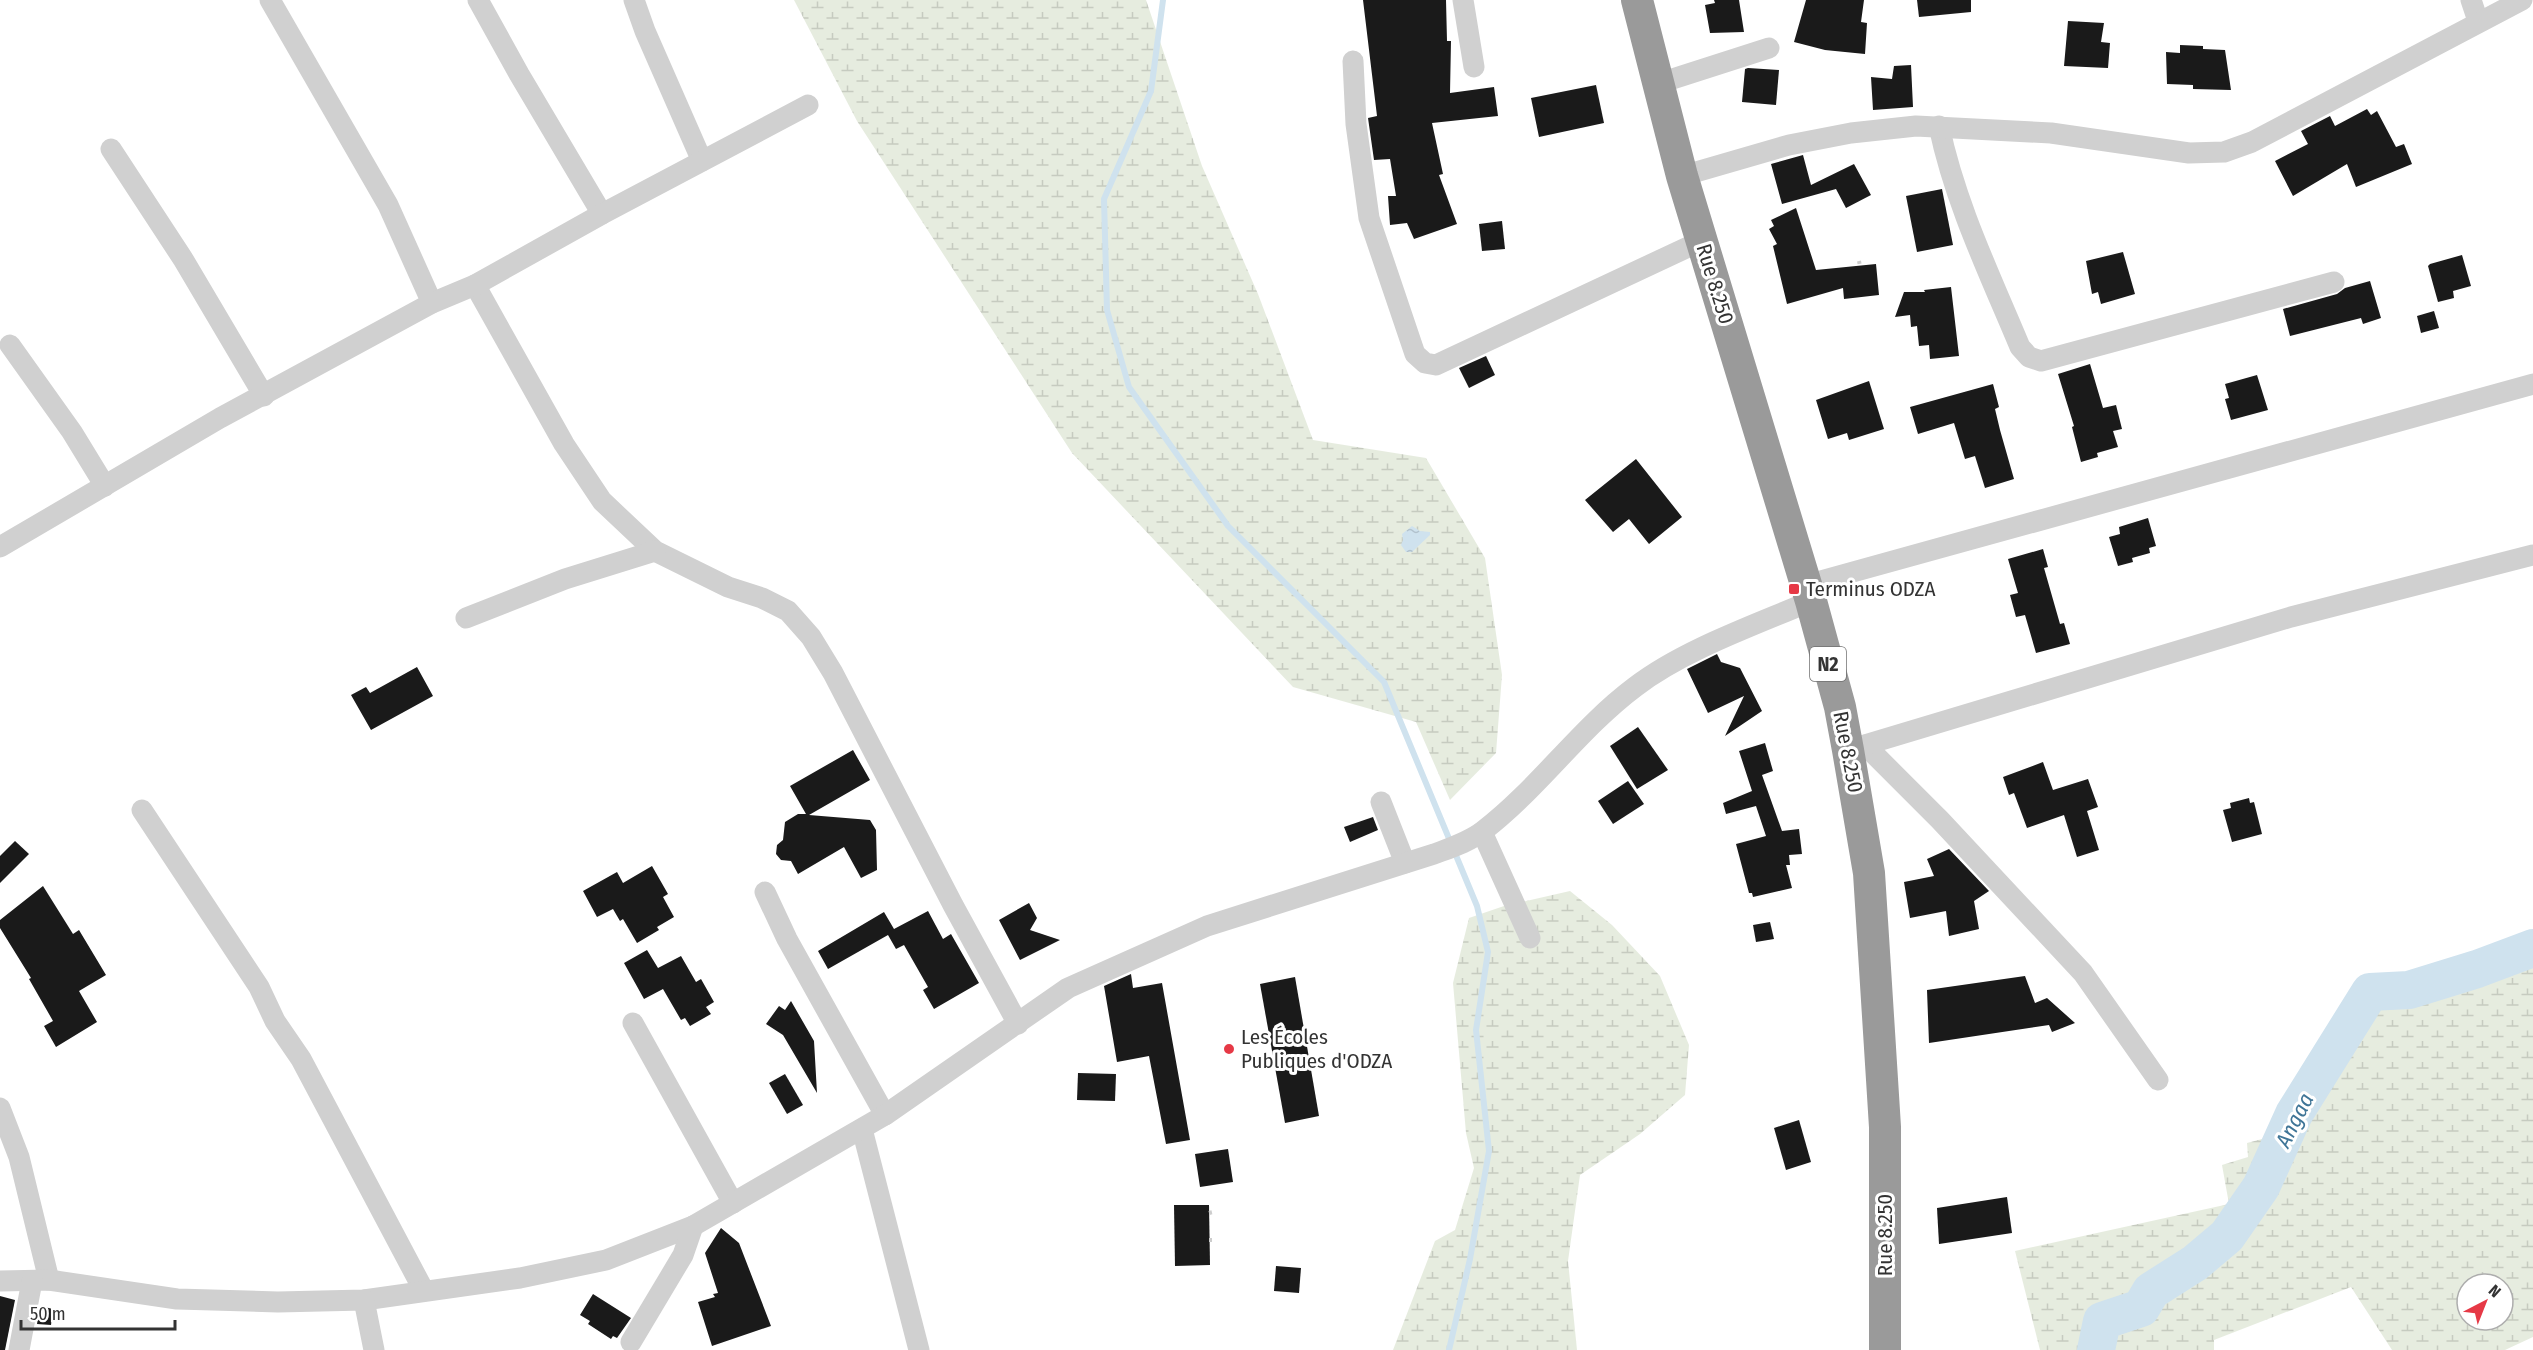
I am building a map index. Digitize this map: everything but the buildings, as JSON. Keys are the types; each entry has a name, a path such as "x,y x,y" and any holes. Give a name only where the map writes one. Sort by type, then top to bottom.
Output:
{"highway":[{"name":"Rue 8.250","path":"1637,0 1701,241 1808,593 1840,708 1856,747 1869,873 1885,1127 1885,1350"}],"street":[{"path":"270,0 388,205 432,303"},
{"path":"478,0 602,214"},
{"path":"634,0 645,31 702,161"},
{"path":"1463,0 1474,67"},
{"path":"2471,0 2478,21"},
{"path":"1682,176 1789,145 1841,135 1939,126 2051,133 2189,153 2224,152 2252,142 2478,21 2522,0"},
{"path":"1660,83 1769,48"},
{"path":"1353,61 1356,124 1369,218 1415,354 1425,363 1436,365 1701,241"},
{"path":"0,547 220,418 432,303 475,285 602,214 808,105"},
{"path":"1939,126 1946,159 1970,227 2020,347 2029,357 2041,361 2334,282"},
{"path":"111,149 183,259 264,396"},
{"path":"475,285 564,444 602,501 655,551 728,587 762,598 788,611 811,637 833,673 953,905 1018,1024"},
{"path":"10,345 72,432 105,486"},
{"path":"0,1281 40,1281 177,1299 278,1302 364,1300 520,1278 606,1260 693,1226 862,1129 1068,988 1207,926 1460,844 1482,832 1523,795 1597,718 1637,685 1682,658 1808,593 2533,384"},
{"path":"466,618 565,579 655,551"},
{"path":"1856,747 2292,617 2436,582 2533,555"},
{"path":"1856,747 1963,844 2083,974 2158,1080"},
{"path":"1381,802 1405,862"},
{"path":"142,810 259,987 275,1021 306,1069 424,1291"},
{"path":"1482,832 1530,938"},
{"path":"765,892 787,939 885,1115"},
{"path":"633,1023 733,1203"},
{"path":"0,1108 19,1157 40,1281 19,1350"},
{"path":"862,1129 919,1350"},
{"path":"632,1342 683,1256 693,1226"},
{"path":"364,1300 374,1350"}],"green space":[{"path":"794,0 1146,0 1202,166 1258,294 1313,440 1426,458 1485,558 1502,675 1496,753 1450,800 1416,722 1293,687 1072,453 857,121"},
{"path":"1570,891 1612,925 1660,976 1689,1045 1685,1095 1640,1134 1580,1175 1568,1261 1577,1350 1393,1350 1435,1241 1455,1230 1474,1168 1466,1133 1453,983 1469,918 1504,906"},
{"path":"2533,948 2533,1337 2505,1350 2392,1350 2351,1287 2214,1340 2214,1350 2040,1350 2015,1251 2229,1204 2222,1165 2248,1157 2247,1143 2277,1135 2294,1114 2370,992 2409,990 2477,969"}],"water":[{"path":"1412,526 1420,531 1430,532 1430,535 1412,552 1406,552 1401,545 1402,534"}],"waterway":[{"path":"1163,0 1151,91 1104,199 1107,310 1129,387 1228,526 1384,682 1477,906 1488,952 1476,1030 1489,1151 1470,1259 1449,1350"},
{"name":"Angaa","path":"2096,1350 2102,1321 2141,1308 2151,1291 2195,1263 2227,1236 2261,1187 2294,1114 2370,992 2409,990 2477,969 2533,948"}],"place":[{"name":"Terminus ODZA","path":"1794,589"},
{"name":"Les Écoles Publiques d'ODZA","path":"1229,1049"}]}
